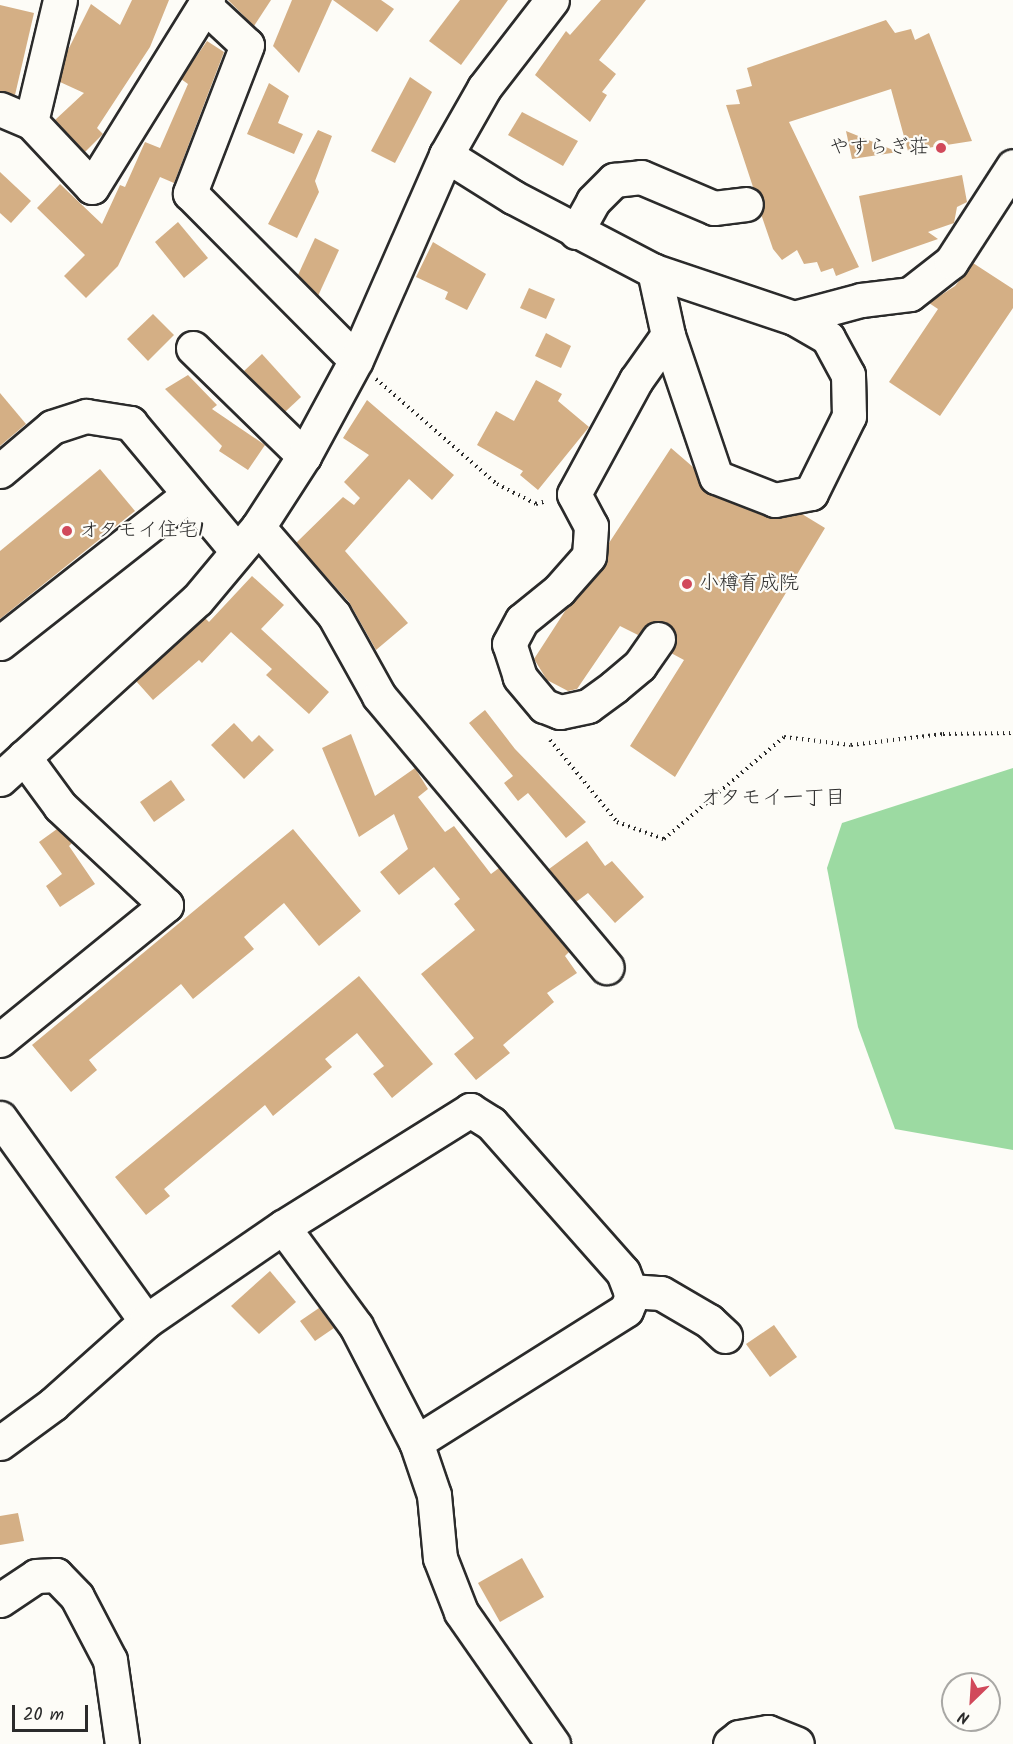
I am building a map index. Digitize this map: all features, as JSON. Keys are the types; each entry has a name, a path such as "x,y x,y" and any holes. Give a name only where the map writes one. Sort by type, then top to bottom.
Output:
{"street":[{"path":"31,122 60,0"},
{"path":"0,779 197,600 248,539 304,456 356,360 446,155 484,88 552,0"},
{"path":"0,109 31,122 92,187 207,3 247,45 190,193 356,360"},
{"path":"446,155 576,232 654,271 794,318 828,338 848,375 849,416 811,493 775,500 716,477 668,335 654,271"},
{"path":"794,318 861,300 910,294 951,262 1013,166"},
{"path":"576,232 593,201 614,180 641,177 714,208 746,204"},
{"path":"658,639 640,665 588,706 560,712 544,706 520,678 509,644 522,620 560,590 589,556 591,526 574,494 636,380 668,335"},
{"path":"193,348 304,456"},
{"path":"0,471 52,427 86,416 130,423 188,495 248,539 334,615 379,696 606,967"},
{"path":"0,643 188,495"},
{"path":"0,1040 166,905 60,806 24,757"},
{"path":"0,1443 53,1404 146,1321 284,1227 470,1110 491,1123 623,1272 630,1291 626,1310 416,1442"},
{"path":"0,1118 146,1321"},
{"path":"284,1227 356,1326 416,1442 434,1495 440,1558 461,1612 554,1744"},
{"path":"630,1291 661,1293 710,1321 725,1336"},
{"path":"0,1600 36,1576 56,1575 77,1597 110,1660 122,1744"},
{"path":"730,1744 739,1737 768,1732 797,1744"}],"path":[{"path":"356,360 497,484 536,504 574,494"},
{"path":"544,732 617,822 664,840 784,737 851,745 943,734 1013,733"}],"green space":[{"path":"1013,768 1013,1150 895,1129 858,1027 827,868 842,823"}],"building":[{"path":"132,0 169,0 150,47 97,128 103,134 85,152 55,120 84,93 60,82 66,54 91,4 120,25"},
{"path":"228,0 271,0 254,26"},
{"path":"292,0 332,0 299,73 273,46"},
{"path":"333,0 381,0 394,9 377,32"},
{"path":"460,0 508,0 461,65 429,41"},
{"path":"601,0 646,0 599,60 616,74 602,92 607,95 590,122 535,75 566,31 570,35"},
{"path":"0,5 34,13 15,95 0,91"},
{"name":"やすらぎ荘","path":"886,20 895,33 911,29 915,40 929,33 972,141 908,151 891,89 789,122 859,267 836,276 833,268 821,272 817,262 804,264 797,250 782,260 773,249 761,214 764,201 753,187 726,105 740,104 736,90 752,86 747,68"},
{"path":"207,41 224,52 174,183 160,177 118,266 86,298 64,276 85,255 37,208 60,184 102,224 120,185 125,187 145,142 160,148 188,84 181,79"},
{"path":"410,77 432,92 395,163 371,151"},
{"path":"269,83 289,96 278,123 303,134 294,154 247,134"},
{"path":"522,112 578,141 563,166 508,135"},
{"path":"318,130 332,136 315,181 319,192 297,238 268,224"},
{"path":"846,131 898,152 852,159"},
{"path":"0,172 31,201 11,223 0,213"},
{"path":"962,175 967,202 957,207 954,223 928,232 938,239 872,262 859,196"},
{"path":"178,222 208,258 184,278 155,242"},
{"path":"315,238 339,250 318,296 298,275"},
{"path":"433,242 486,274 467,310 445,299 448,292 416,277"},
{"path":"973,263 1013,289 1013,308 940,416 889,382 938,309 929,303 955,286"},
{"path":"529,288 555,299 546,319 520,308"},
{"path":"153,314 174,335 148,361 127,339"},
{"path":"546,333 571,346 561,368 535,356"},
{"path":"262,354 301,397 285,412 244,371"},
{"path":"188,375 217,405 212,409 265,445 248,470 219,451 222,446 165,389"},
{"path":"536,380 562,394 558,401 589,427 538,490 520,475 523,471 477,445 496,411 514,421"},
{"path":"0,393 26,424 0,446"},
{"path":"367,400 454,475 432,500 409,479 345,551 408,623 376,650 349,602 296,543 343,497 354,505 360,498 344,482 369,455 343,438"},
{"name":"小樽育成院","path":"671,448 693,467 709,494 769,518 802,514 825,528 675,777 630,746 684,660 671,653 677,640 669,624 651,622 638,635 620,626 577,689 568,691 547,680 534,659 567,608 603,568 609,543"},
{"name":"オタモイ住宅1","path":"100,469 135,511 0,619 0,551"},
{"path":"252,576 284,605 261,629 329,692 309,714 266,675 272,669 231,632 202,663 199,660 153,700 136,681 205,618 209,622"},
{"path":"485,710 515,749 586,822 566,838 528,793 518,801 504,783 513,776 469,723"},
{"path":"234,723 252,742 259,735 274,750 244,779 211,745"},
{"path":"351,734 375,796 415,768 428,789 418,797 445,832 454,826 491,874 499,868 569,952 565,956 577,973 547,993 554,1002 503,1045 510,1053 476,1080 454,1054 474,1038 421,974 475,930 454,904 460,899 434,867 399,895 380,872 408,849 394,814 359,837 322,748"},
{"path":"171,780 185,800 154,822 140,802"},
{"path":"57,829 72,843 69,846 95,884 60,907 46,886 62,874 39,842"},
{"path":"293,829 361,911 319,946 284,903 244,937 254,949 193,999 181,984 89,1060 97,1070 71,1092 32,1045"},
{"path":"587,841 605,866 612,861 644,897 615,923 588,893 576,902 549,869"},
{"path":"359,976 433,1064 392,1098 373,1074 384,1066 357,1033 325,1059 332,1067 273,1116 265,1105 164,1189 170,1196 146,1215 115,1177"},
{"path":"270,1271 296,1302 259,1334 231,1306"},
{"path":"319,1308 334,1328 315,1341 300,1321"},
{"path":"774,1325 797,1357 770,1377 746,1344"},
{"path":"18,1513 24,1541 0,1545 0,1516"},
{"path":"522,1558 544,1597 500,1622 478,1583"}],"place":[{"name":"やすらぎ荘","path":"941,148"},
{"name":"オタモイ住宅1","path":"67,531"},
{"name":"小樽育成院","path":"687,584"}],"district":[{"name":"オタモイ一丁目","path":"773,799"}]}
